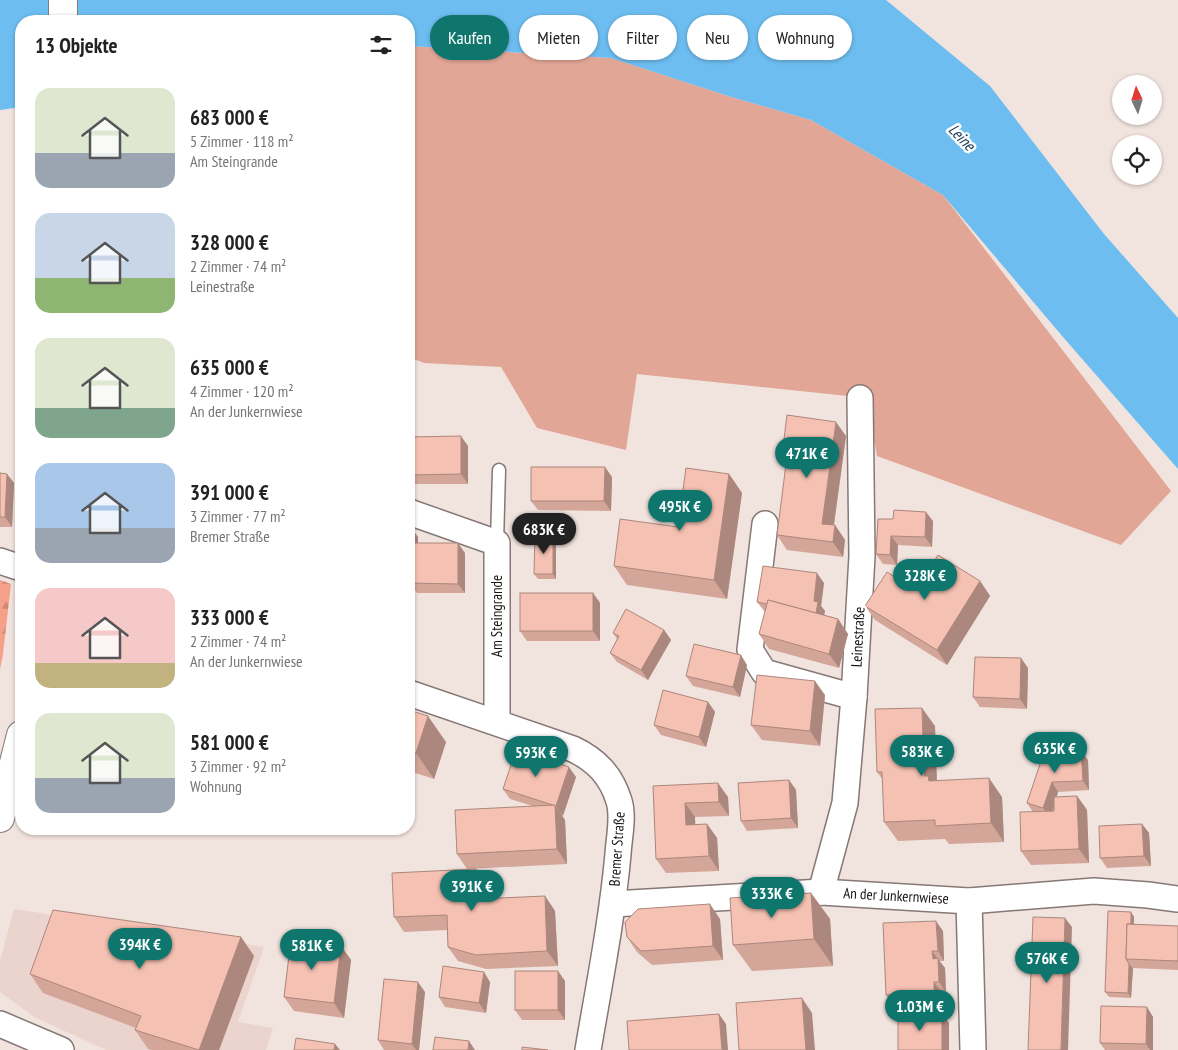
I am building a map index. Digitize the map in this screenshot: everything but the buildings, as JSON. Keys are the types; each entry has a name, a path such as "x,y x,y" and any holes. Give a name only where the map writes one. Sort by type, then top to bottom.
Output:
{"main road":[{"path":"63,0 63,15"},
{"path":"0,818 15,759"}],"street":[{"name":"Leinestraße","path":"822,892 845,803 854,697 862,556 860,398"},
{"path":"415,514 496,543"},
{"path":"764,524 750,650 764,672 854,697"},
{"name":"Am Steingrande","path":"496,543 497,722"},
{"path":"0,561 15,566"},
{"name":"Bremer Straße","path":"415,695 573,749 589,757 599,766 611,782 620,802 621,818 613,904 588,1050"},
{"name":"An der Junkernwiese","path":"613,904 822,892 969,901 1094,891 1148,894 1178,899"},
{"path":"969,901 973,1050"},
{"path":"0,1024 61,1050"}],"lane":[{"path":"496,543 499,470"}],"shaded area":[{"path":"415,46 430,47 430,60 509,60 509,52 519,53 519,60 598,60 598,57 617,60 728,96 811,120 943,195 1171,491 1121,545 877,456 867,398 637,374 626,450 537,428 501,367 424,363 415,359"},
{"path":"14,909 264,947 238,1022 273,1028 266,1050 106,1050 34,1017 0,992 0,961"}],"green space":[{"path":"0,580 11,584 0,669"}],"water":[{"name":"Leine","path":"0,0 886,0 990,86 1104,234 1178,318 1178,469 943,195 811,120 728,96 617,60 677,60 677,15 608,15 608,58 598,57 598,15 519,15 519,53 509,52 509,15 430,15 430,47 415,46 415,15 15,15 15,108 0,110"}]}
